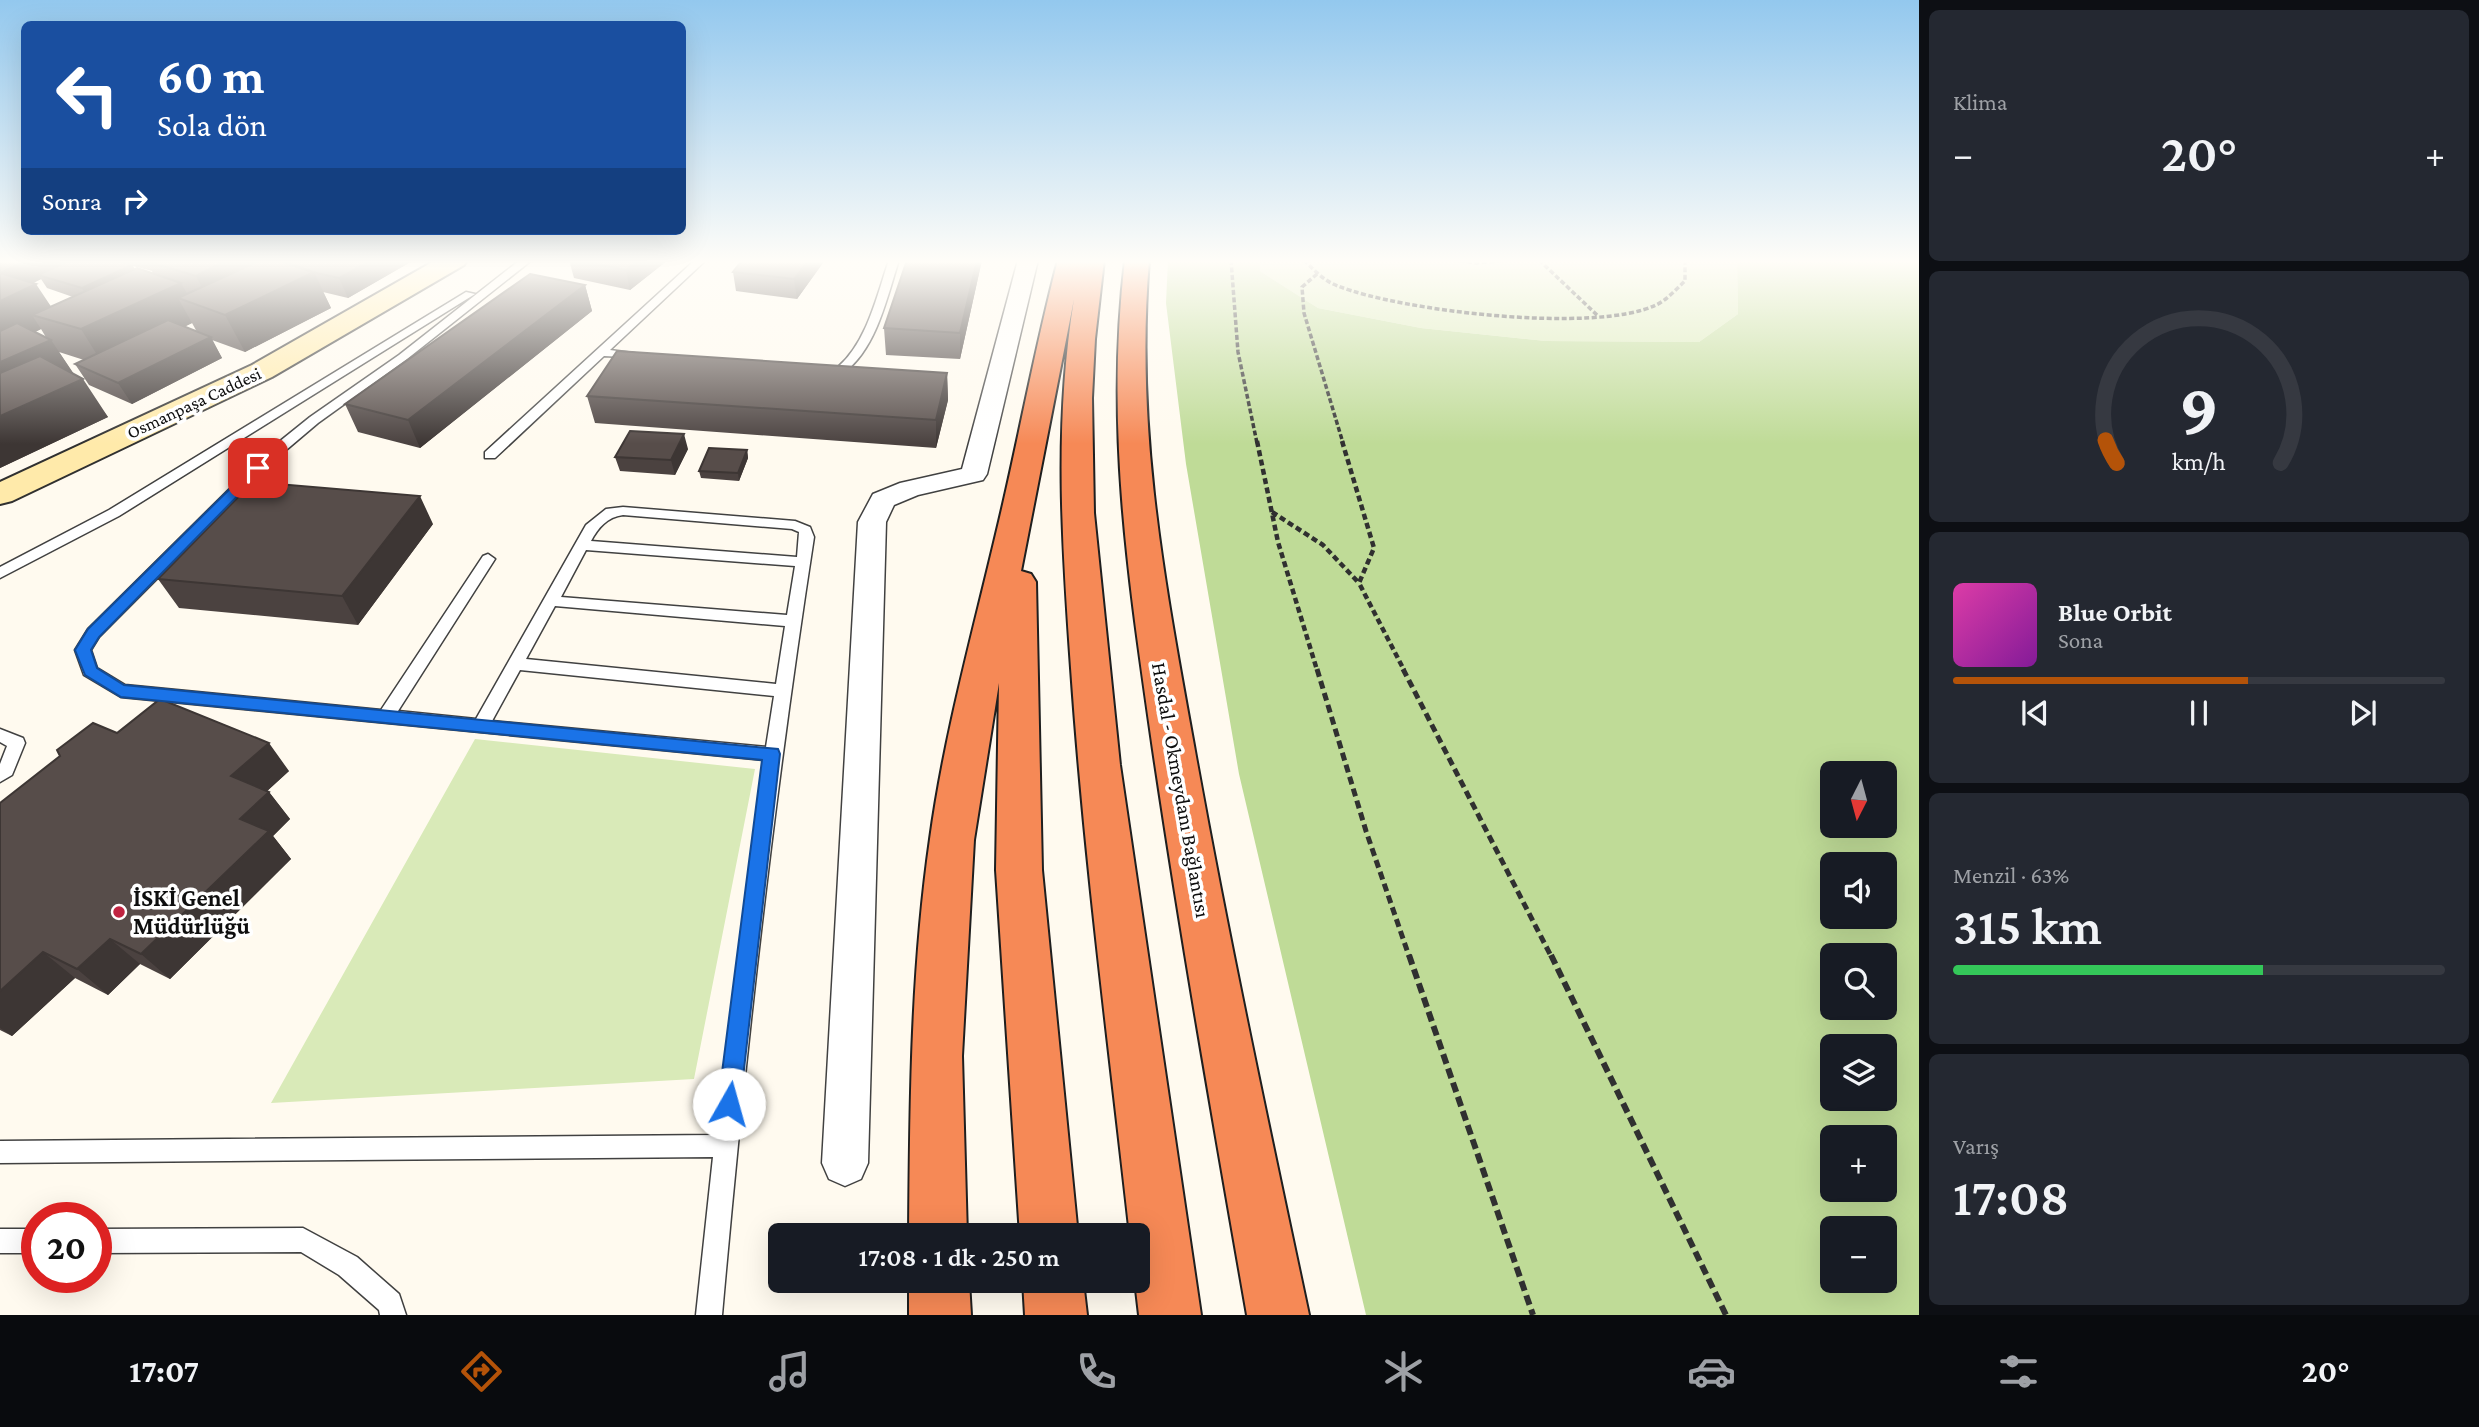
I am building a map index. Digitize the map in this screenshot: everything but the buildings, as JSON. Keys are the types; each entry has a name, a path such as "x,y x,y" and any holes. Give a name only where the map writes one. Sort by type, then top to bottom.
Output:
{"highway":[{"path":"938,1223 936,1056 952,840 970,726 1013,535 1054,321"},
{"path":"1083,321 1077,398 1079,538 1098,765 1170,1315"},
{"name":"Hasdal - Okmeydanı Bağlantısı","path":"1132,321 1130,393 1133,464 1141,539 1180,792 1278,1315"},
{"path":"1013,535 1018,583 1019,870 1048,1223"},
{"path":"939,1293 940,1315"},
{"path":"1054,1293 1056,1315"}],"main road":[{"name":"Osmanpaşa Caddesi","path":"0,494 262,371 348,321"}],"street":[{"path":"845,1163 872,523 883,500 909,489 974,474 1013,321"}],"lane":[{"path":"0,573 114,513 426,321"},
{"path":"448,321 314,420 274,453 93,633 83,650 90,671 121,691 772,754"},
{"path":"490,455 634,321"},
{"path":"811,372 841,370 851,361 872,321"},
{"path":"600,352 653,357"},
{"path":"481,726 593,525 601,518 611,512 638,512 795,525 805,530 807,537 772,754 725,1146 709,1315"},
{"path":"582,545 803,562"},
{"path":"386,716 488,559"},
{"path":"551,601 793,621"},
{"path":"516,664 782,691"},
{"path":"0,735 18,743 6,769 0,775"},
{"path":"0,1152 725,1146"},
{"path":"112,1241 303,1240 348,1266 390,1303 393,1315"},
{"path":"0,1241 21,1241"}],"path":[{"path":"1236,321 1238,352 1278,542 1366,831 1533,1315"},
{"path":"1306,321 1374,548 1359,583"},
{"path":"1272,512 1323,545 1359,583 1539,931 1726,1315"}],"green space":[{"path":"1168,321 1387,321 1421,328 1546,341 1699,342 1728,321 1919,321 1919,1315 1366,1315 1239,774 1186,464"},
{"path":"1387,321 1728,321 1699,342 1546,341 1421,328"},
{"path":"475,739 755,769 694,1079 271,1103"}],"place":[{"name":"İSKİ Genel Müdürlüğü","path":"119,912"}],"route":[{"path":"258,468 93,633 83,650 90,671 121,691 772,754 729,1104"}]}
